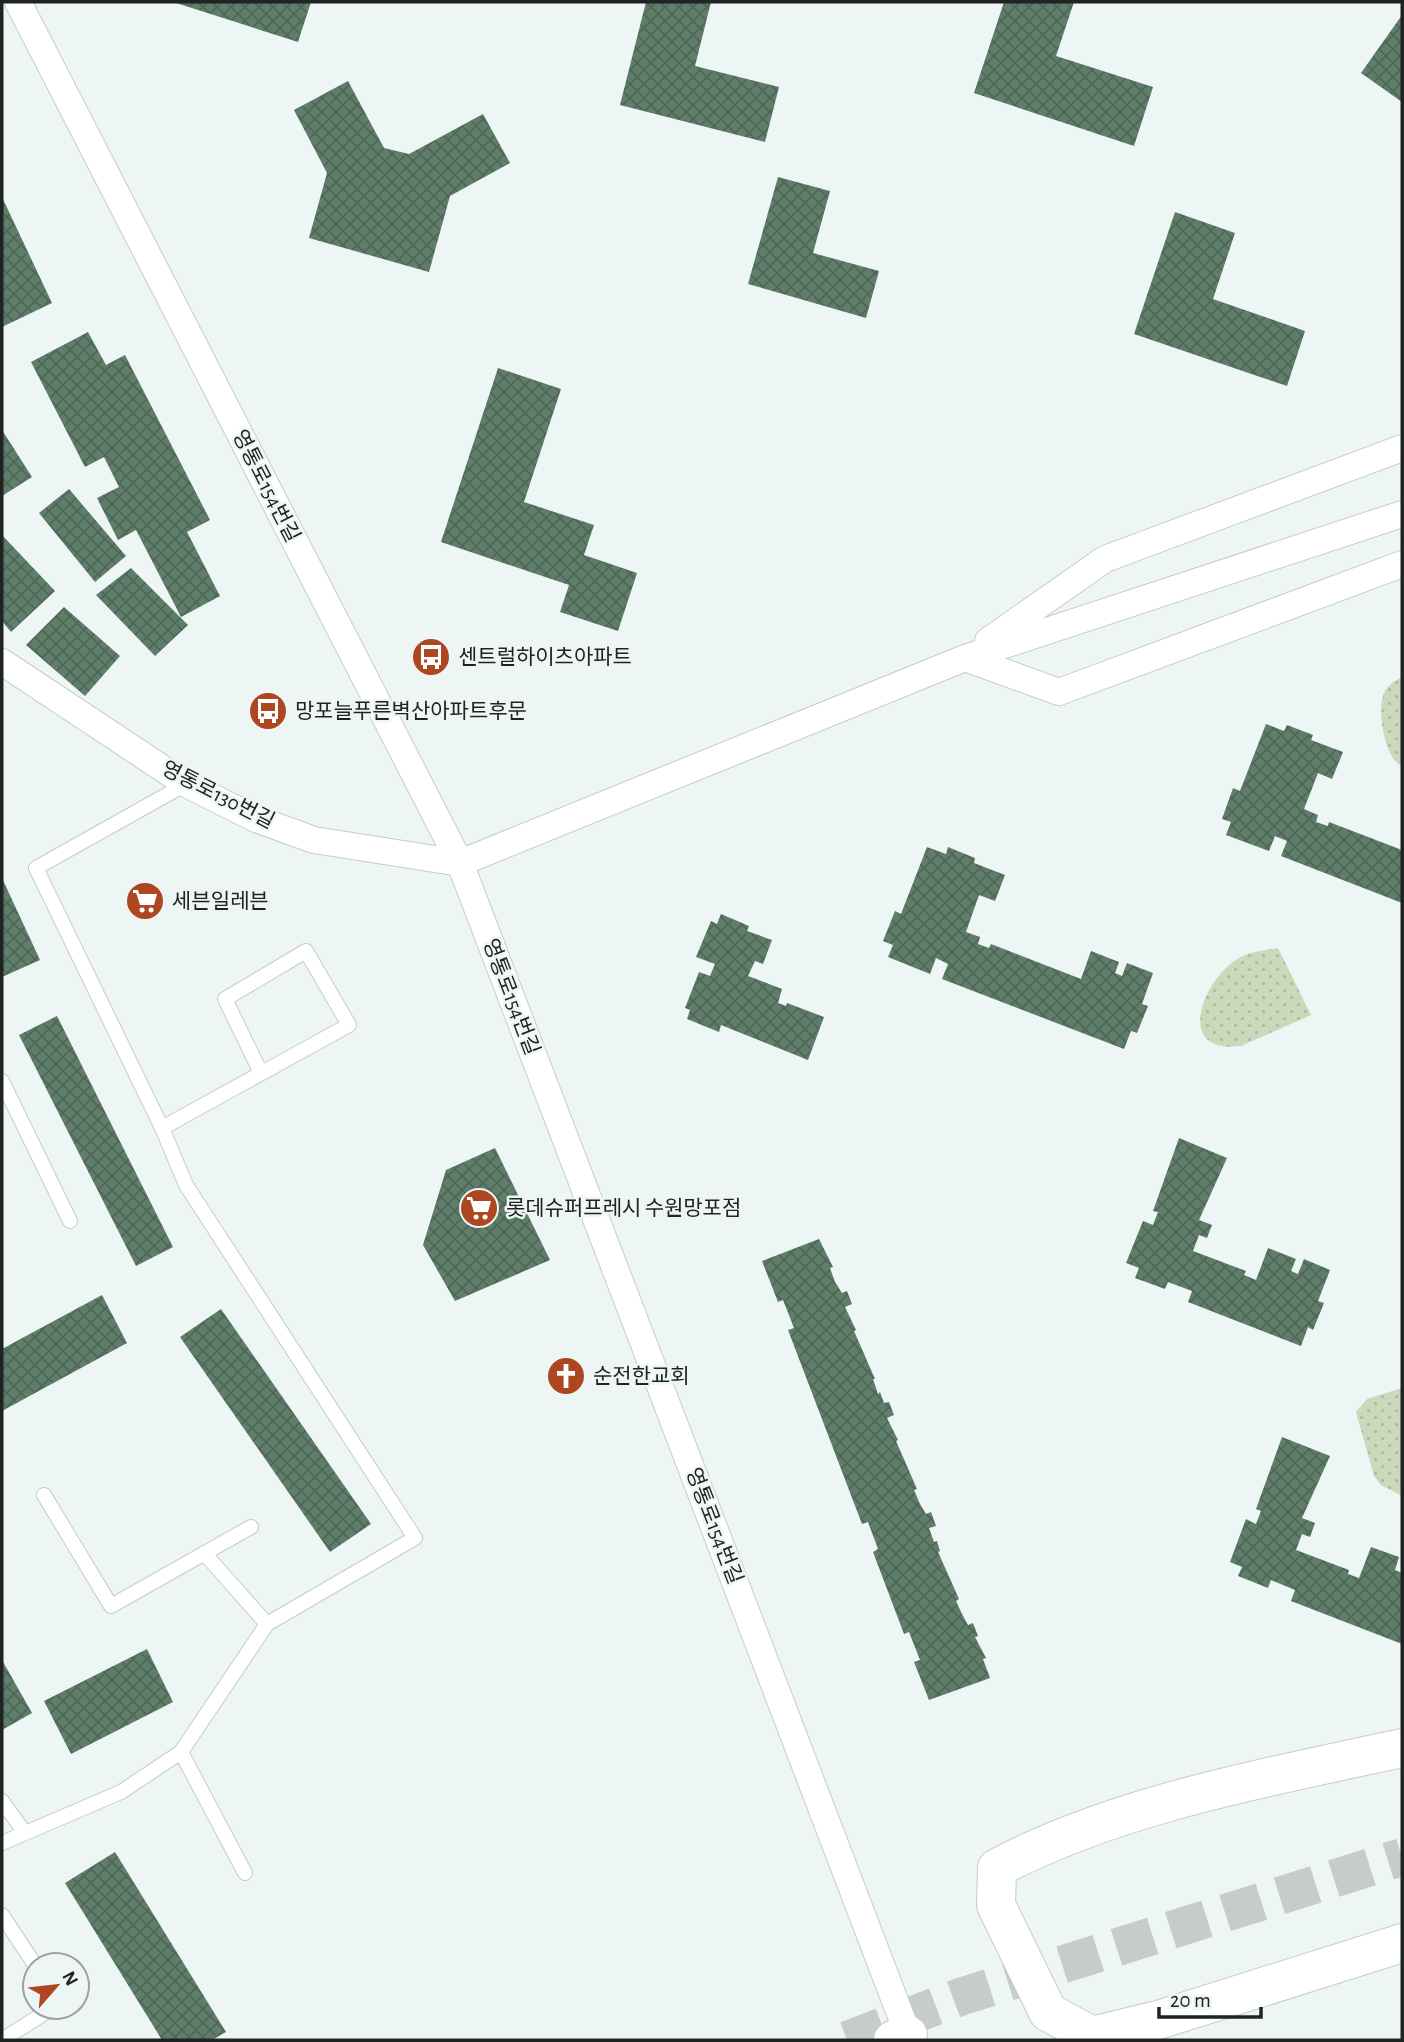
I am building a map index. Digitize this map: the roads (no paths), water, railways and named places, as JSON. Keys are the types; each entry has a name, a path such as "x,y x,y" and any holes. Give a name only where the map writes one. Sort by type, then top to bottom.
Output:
{"highway":[{"path":"1402,1748 1141,1810 1037,1846 997,1868 996,1905 1048,2012 1092,2036 1158,2020 1402,1943"}],"street":[{"name":"영통로154번길","path":"18,2 460,863 904,2039"},
{"path":"965,658 1105,559 1402,448"},
{"path":"460,863 965,658 1402,514"},
{"path":"965,658 1059,692 1402,564"},
{"name":"영통로130번길","path":"2,662 186,784 256,819 314,840 460,863"}],"lane":[{"path":"2,1843 121,1792 181,1752 267,1624 415,1538 186,1185 162,1128 36,868 186,784"},
{"path":"162,1128 349,1025 306,951 225,999 261,1073"},
{"path":"2,1081 70,1222"},
{"path":"44,1494 111,1606 251,1527"},
{"path":"204,1553 267,1624"},
{"path":"181,1752 245,1873"},
{"path":"2,1801 25,1833"},
{"path":"2,1914 26,1951"},
{"path":"2,2040 32,2021"}],"tunnel":[{"path":"847,2040 963,1996 1402,1857"}],"place":[{"name":"센트럴하이츠아파트","path":"431,657"},
{"name":"망포늘푸른벽산아파트후문","path":"268,711"},
{"name":"세븐일레븐","path":"145,901"},
{"name":"롯데슈퍼프레시 수원망포점","path":"479,1208"},
{"name":"순전한교회","path":"566,1376"}]}
